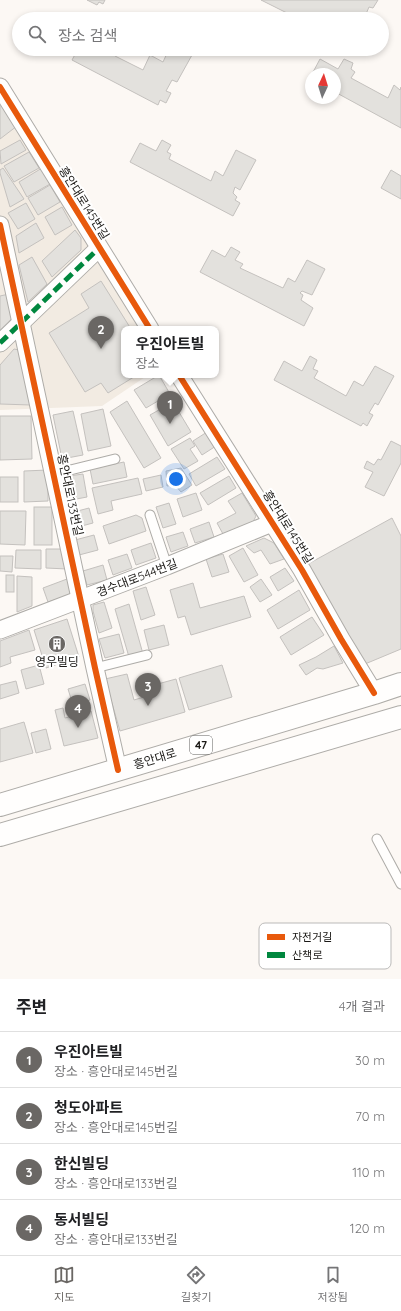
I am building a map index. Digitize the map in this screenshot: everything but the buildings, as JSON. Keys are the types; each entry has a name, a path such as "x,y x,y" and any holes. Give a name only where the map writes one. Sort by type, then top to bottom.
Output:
{"main road":[{"name":"흥안대로","path":"0,805 401,684"},
{"path":"0,835 401,717"}],"street":[{"name":"흥안대로145번길","path":"0,87 148,326"},
{"name":"흥안대로133번길","path":"0,225 118,770"},
{"path":"0,343 21,321 99,248"},
{"name":"흥안대로145번길","path":"181,378 302,570 374,693"},
{"name":"경수대로544번길","path":"0,630 167,566 272,523"}],"lane":[{"path":"54,474 115,459"},
{"path":"150,515 167,566"},
{"path":"95,668 147,655"},
{"path":"377,839 401,884"}],"shaded area":[{"path":"0,88 145,326 121,326 121,378 144,378 102,406 0,410"}],"marked path":[{"path":"0,343 99,248"}],"cycle path":[{"path":"0,87 148,326"},
{"path":"0,225 118,770"},
{"path":"181,378 302,570 374,693"}],"place":[{"name":"청도아파트","path":"101,349"},
{"name":"우진아트빌","path":"170,424"},
{"name":"영우빌딩","path":"57,644"},
{"name":"한신빌딩","path":"148,706"},
{"name":"동서빌딩","path":"78,728"}]}
